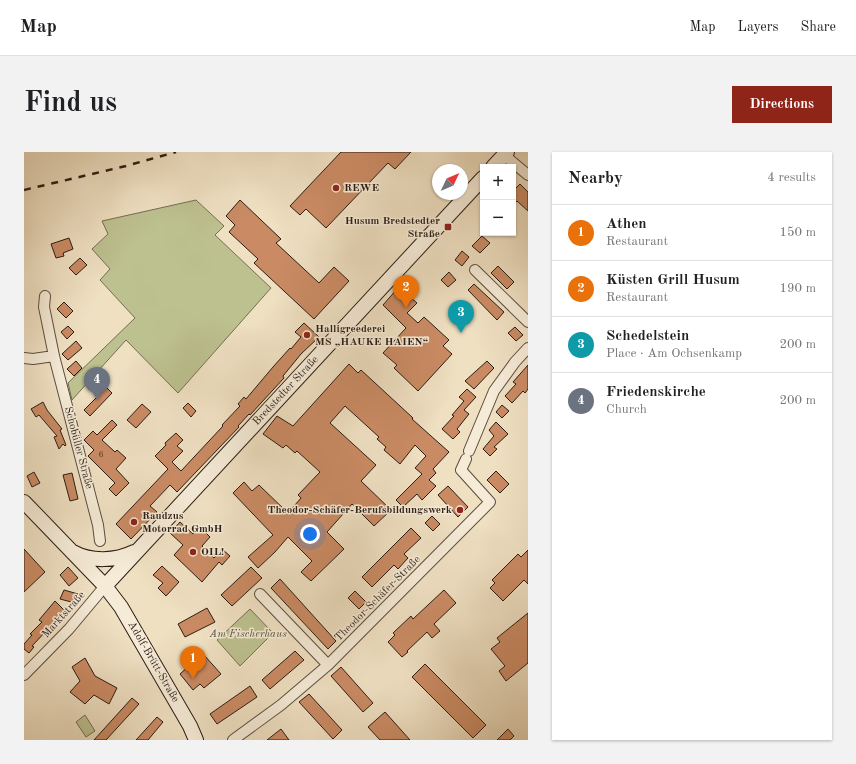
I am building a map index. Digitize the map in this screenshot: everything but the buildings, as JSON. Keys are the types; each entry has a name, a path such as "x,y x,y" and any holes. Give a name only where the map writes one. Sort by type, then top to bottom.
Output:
{"main road":[{"path":"496,164 506,153"},
{"name":"Bredstedter Straße","path":"105,586 480,181"},
{"path":"24,502 105,586"},
{"path":"68,549 86,557 112,559 124,557 140,549"},
{"name":"Adolf-Brütt-Straße","path":"105,586 121,607 190,726 196,740"}],"street":[{"path":"506,153 528,175"},
{"path":"475,270 528,322"},
{"name":"Schobüller Straße","path":"45,296 44,307 54,356 98,525 100,541"},
{"name":"Theodor-Schäfer-Straße","path":"233,740 282,705 328,665 490,502 461,470 494,391 515,362 528,348"},
{"path":"24,358 33,359 54,356"},
{"name":"Marktstraße","path":"24,675 69,629 105,586"},
{"path":"260,594 328,665"}],"green space":[{"path":"196,200 224,226 215,235 271,288 178,393 126,340 72,400 68,383 135,318 100,280 110,269 92,249 108,234 102,221"},
{"name":"Am Fischerhaus","path":"250,609 273,633 240,666 217,640"},
{"path":"85,715 95,731 86,737 76,722"}],"railway":[{"path":"24,190 126,166 176,152"}],"place":[{"name":"REWE","path":"336,188"},
{"name":"Husum Bredstedter Straße","path":"448,227"},
{"name":"Küsten Grill Husum","path":"406,308"},
{"name":"Schedelstein","path":"461,333"},
{"name":"Halligreederei MS „HAUKE HAIEN“","path":"307,335"},
{"name":"Friedenskirche","path":"97,400"},
{"name":"Theodor-Schäfer-Berufsbildungswerk","path":"460,510"},
{"name":"Raudzus Motorrad GmbH","path":"134,522"},
{"name":"OIL!","path":"193,552"},
{"name":"Athen","path":"193,679"}]}
